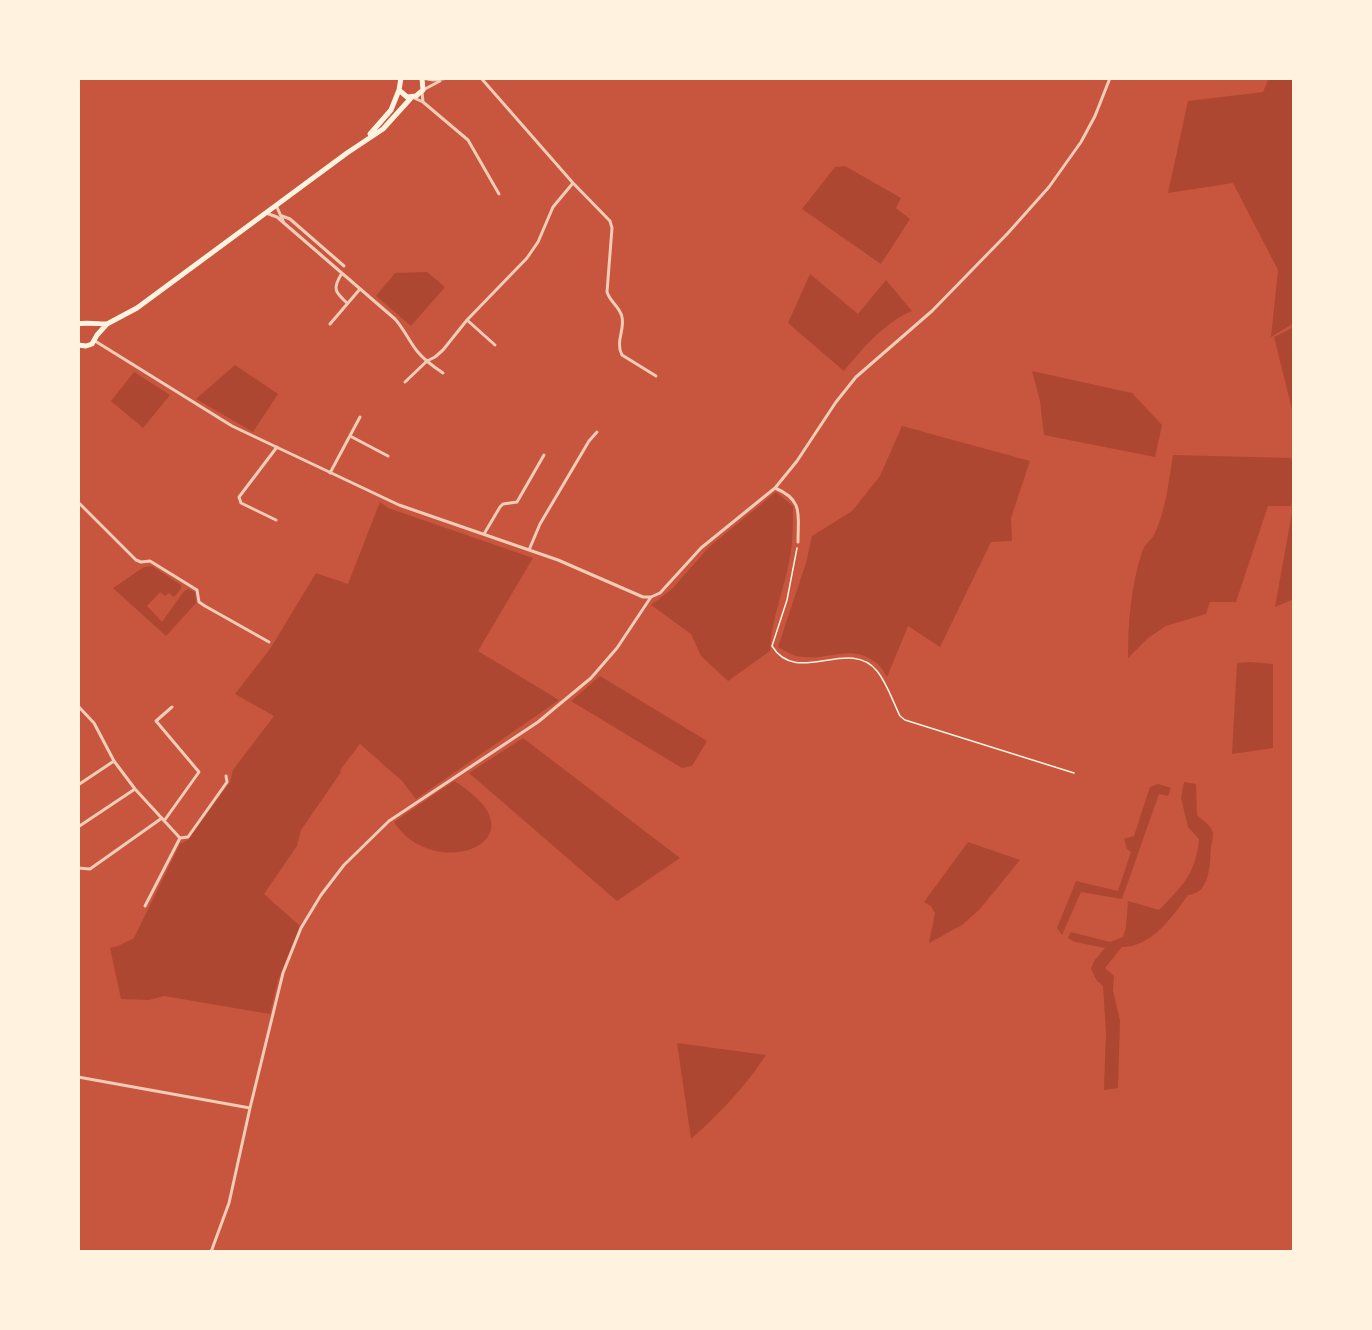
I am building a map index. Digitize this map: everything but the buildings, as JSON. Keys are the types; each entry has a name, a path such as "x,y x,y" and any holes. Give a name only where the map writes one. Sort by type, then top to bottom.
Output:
{"main road":[{"path":"357,145 388,114 399,90 401,78"},
{"path":"79,346 86,346 107,324 137,308 357,145 384,129 412,98 422,91 422,78"},
{"path":"399,90 412,98"},
{"path":"78,324 85,322 92,325 107,324"},
{"path":"92,325 96,338"}],"street":[{"path":"422,78 450,78"},
{"path":"481,78 573,183 605,214 612,228 607,292 623,320 619,350 622,355 656,376"},
{"path":"96,338 232,426 399,505 558,560 643,597 651,597 660,593 701,548 775,488 797,461 836,402 856,377 932,311 1008,233 1048,187 1081,142 1095,116 1110,78"},
{"path":"423,102 422,91 444,79"},
{"path":"412,98 423,102 468,140 499,194"},
{"path":"405,382 426,361 443,350 466,320 527,258 538,242 553,207 573,183"},
{"path":"276,205 285,224"},
{"path":"266,213 285,224 403,327 416,351 443,373"},
{"path":"282,216 290,219 344,266"},
{"path":"342,273 336,282 336,289 338,295 347,303"},
{"path":"330,324 360,289"},
{"path":"466,320 495,345"},
{"path":"330,472 360,417"},
{"path":"529,550 540,524 589,441 597,432"},
{"path":"350,436 388,456"},
{"path":"276,520 241,503 239,497 277,447"},
{"path":"484,535 500,507 503,504 517,502 544,455"},
{"path":"775,488 791,496 797,506 798,542"},
{"path":"78,502 136,560 150,561 160,566 196,590 199,602 269,642"},
{"path":"211,1252 229,1203 273,1010 292,950 311,912 344,865 389,821 538,722 591,678 617,648 651,597"},
{"path":"78,706 94,723 114,761 135,789 180,838"},
{"path":"78,868 90,869 163,819 200,772 156,722 172,707"},
{"path":"78,785 114,761"},
{"path":"180,838 188,837 227,782 226,776"},
{"path":"78,827 135,789"},
{"path":"145,906 180,838"},
{"path":"78,1077 250,1108"},
{"path":"1118,1252 1152,1252"}],"path":[{"path":"798,542 787,600 773,639 772,646 776,652 786,659 799,663 811,664 846,657 868,663 877,671 900,716 905,720 1074,773"}],"shaded area":[{"path":"1269,78 1294,78 1294,323 1271,337 1278,270 1233,183 1168,193 1188,101 1263,92"},
{"path":"845,166 901,198 896,208 910,219 881,264 802,209 835,167"},
{"path":"427,272 445,287 411,326 376,296 395,273"},
{"path":"810,274 858,314 886,280 912,311 883,329 844,371 788,323"},
{"path":"1294,327 1294,417 1274,337"},
{"path":"235,365 278,394 253,432 196,399"},
{"path":"1032,371 1132,393 1162,425 1155,457 1044,435 1040,401"},
{"path":"134,372 170,395 143,428 111,401"},
{"path":"902,426 1030,461 1011,518 1012,541 991,542 940,647 908,626 887,677 877,663 857,654 797,656 778,647 806,563 812,536 852,511 880,476"},
{"path":"1173,455 1291,458 1294,482 1291,506 1268,506 1236,602 1210,602 1206,614 1166,626 1148,638 1128,658 1135,578 1143,549 1159,524 1167,494"},
{"path":"776,492 793,506 793,529 790,559 775,619 770,651 728,681 701,656 691,634 651,605 672,589 709,547"},
{"path":"1294,501 1294,599 1275,607 1293,507"},
{"path":"380,502 388,508 533,558 478,651 559,700 416,799 402,781 360,744 301,830 297,846 264,894 300,926 278,980 270,1014 164,996 149,1000 121,999 110,948 134,938 180,844 188,840 230,782 233,770 274,716 235,694 270,649 316,573 348,584"},
{"path":"152,566 181,585 181,589 174,597 169,593 165,596 160,592 147,606 162,622 184,591 188,589 195,592 196,603 166,636 113,588 144,567"},
{"path":"1237,663 1273,664 1273,748 1232,754"},
{"path":"600,676 707,741 692,766 682,768 571,701"},
{"path":"523,738 680,858 617,901 469,773"},
{"path":"454,781 481,802 491,821 488,837 475,847 456,852 434,850 412,841 394,822"},
{"path":"1184,782 1196,784 1197,815 1213,833 1207,877 1201,889 1188,895 1160,929 1143,942 1122,947 1105,968 1114,976 1113,991 1120,1020 1118,1088 1104,1090 1106,1032 1103,986 1097,981 1091,969 1094,961 1105,948 1075,942 1068,938 1071,932 1110,942 1123,937 1128,901 1159,910 1181,886 1195,861 1199,839 1188,827 1181,798"},
{"path":"1158,784 1171,788 1168,796 1159,794 1122,899 1081,892 1062,935 1057,928 1076,881 1118,891 1131,852 1127,849 1124,839 1134,836 1150,787"},
{"path":"968,842 1020,860 980,909 962,925 929,943 935,913 931,906 924,902"},
{"path":"677,1043 766,1055 732,1099 691,1139"}]}
